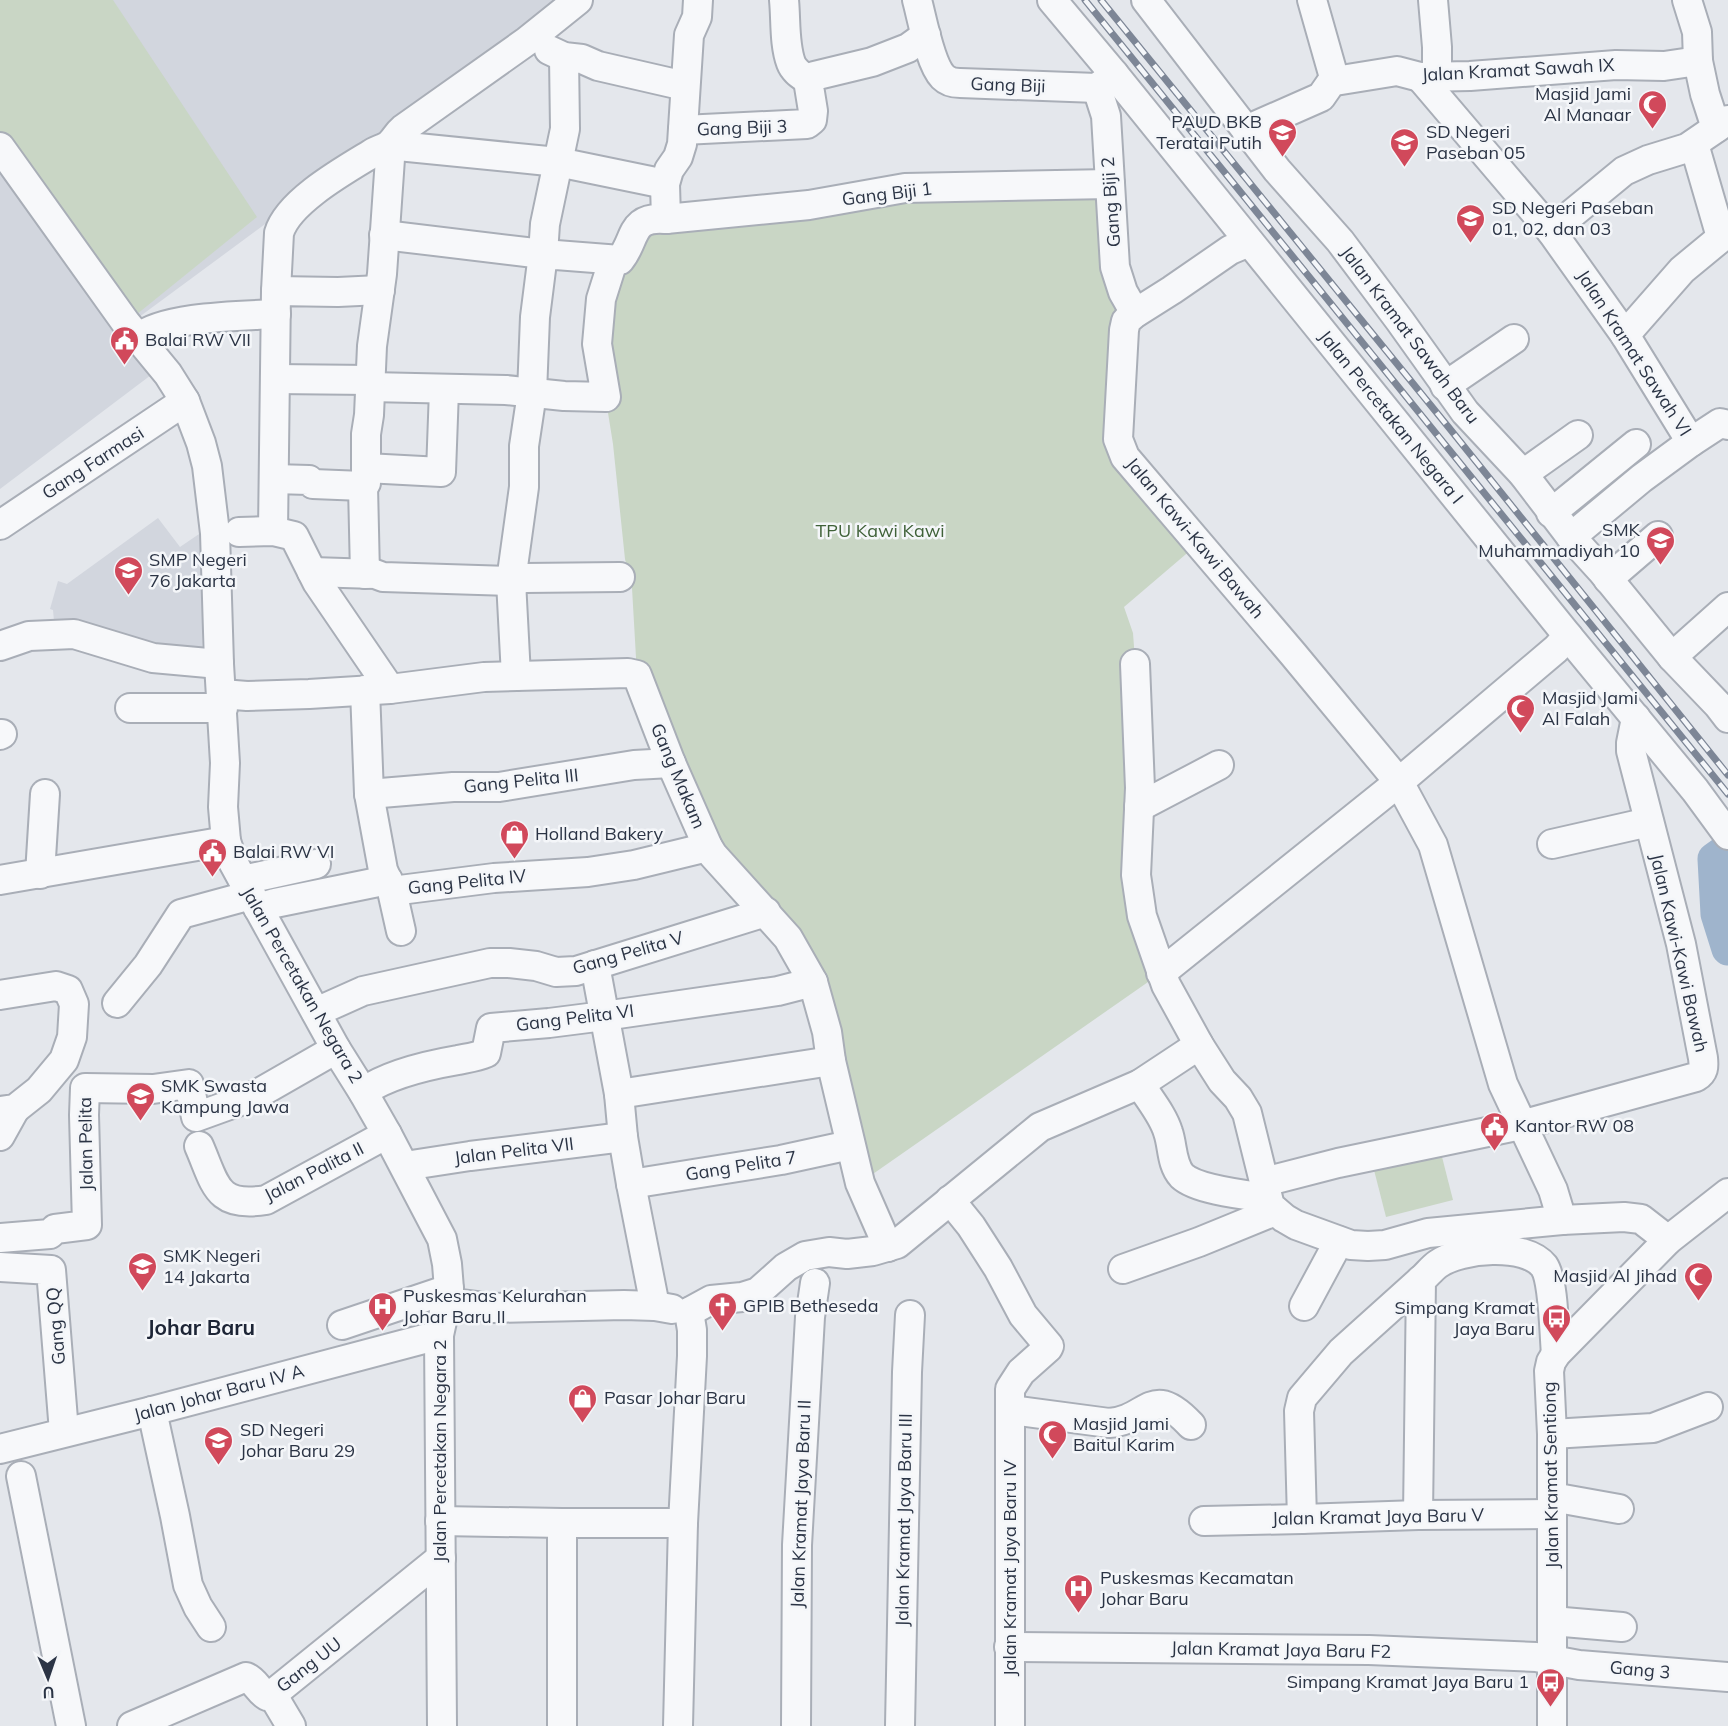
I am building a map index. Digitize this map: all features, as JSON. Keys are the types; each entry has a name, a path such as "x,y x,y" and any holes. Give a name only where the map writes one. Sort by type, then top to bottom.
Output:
{"street":[{"path":"365,574 366,434 391,144 395,136 403,129 527,41 578,0"},
{"path":"666,219 665,184 669,170 681,151 689,35 697,17 698,0"},
{"path":"784,0 791,64 808,80 814,76 872,62 908,48 926,35"},
{"name":"Gang Biji","path":"917,0 935,63 943,77 956,83 1106,81"},
{"name":"Jalan Percetakan Negara I","path":"1052,0 1106,81 1249,242 1695,790 1727,834"},
{"name":"Jalan Kramat Sawah Baru","path":"1146,0 1277,170 1340,241 1465,412 1523,474 1571,537 1672,657 1728,718"},
{"path":"1246,130 1321,97 1335,81 1312,0"},
{"path":"1428,77 1437,47 1433,0"},
{"path":"1625,335 1682,270 1725,234 1713,131 1698,61 1697,32 1687,0"},
{"path":"527,41 564,57 582,59 598,66 686,86"},
{"path":"516,676 511,581 524,487 524,446 532,393 535,317 545,224 565,129 564,57"},
{"name":"Jalan Kramat Sawah IX","path":"1335,81 1397,71 1428,77 1470,76 1616,65 1664,66 1698,61"},
{"name":"Jalan Kramat Sawah VI","path":"1428,77 1551,231 1625,335 1691,442 1720,423 1728,425"},
{"name":"Gang Biji 3","path":"683,130 807,124 812,120 813,111 808,80"},
{"name":"Gang Biji 2","path":"1106,81 1115,267 1123,292 1135,313"},
{"path":"1551,231 1624,171 1713,131"},
{"path":"273,531 279,233 290,212 302,200 376,151 391,144 558,162 665,184"},
{"name":"Jalan Percetakan Negara 2","path":"0,147 138,338 168,374 185,401 201,443 210,487 215,533 226,841 233,862 336,1049 364,1090 387,1134 415,1164 442,1239 447,1264 448,1296 439,1335 442,1726"},
{"name":"Gang Biji 1","path":"613,261 620,260 625,255 637,226 654,218 666,219 809,205 905,188 1110,184"},
{"path":"275,378 444,390 506,390 564,396 606,397 597,344 602,299 613,261 384,235"},
{"path":"1135,313 1230,250 1249,242"},
{"path":"138,338 155,328 227,316 276,303 338,292 380,290"},
{"name":"Jalan Kawi-Kawi Bawah","path":"1135,313 1126,321 1124,330 1118,439 1120,448 1125,457 1286,645 1399,782 1433,845 1503,1084 1553,1190 1562,1220"},
{"path":"1445,386 1514,339"},
{"path":"274,478 309,480 312,484 364,477 441,472 444,390"},
{"name":"Gang Farmasi","path":"0,525 185,401"},
{"path":"1523,474 1578,435"},
{"path":"1571,537 1642,478 1691,442"},
{"path":"1551,513 1636,444"},
{"path":"239,532 273,531 294,536 377,690"},
{"path":"1608,579 1658,536"},
{"path":"312,572 365,574 391,578 511,581 525,578 620,577"},
{"path":"1672,657 1728,607"},
{"path":"0,646 29,636 74,634 153,658 219,664"},
{"path":"1161,972 1399,782 1556,649 1568,636"},
{"path":"1135,664 1139,807 1136,875 1142,916 1161,972 1199,1045 1221,1082 1238,1098 1247,1113 1268,1197 1296,1225 1351,1245 1385,1245 1428,1233 1562,1220 1624,1217 1641,1220 1668,1240"},
{"name":"Gang Makam","path":"130,708 222,701 247,696 377,690 484,677 628,673 637,675 671,763 708,847 788,938 813,982 862,1191 888,1247"},
{"name":"Gang Pelita IV","path":"377,690 369,794 383,870 390,886 588,872 634,865 708,847"},
{"name":"Jalan Kawi-Kawi Bawah","path":"1123,1269 1199,1242 1268,1197 1338,1163 1521,1125 1701,1074 1704,1068 1681,944 1631,751 1636,718"},
{"name":"Gang Pelita III","path":"369,794 499,787 634,765 671,763"},
{"path":"1139,807 1219,765"},
{"path":"40,874 45,794"},
{"path":"1552,844 1649,822"},
{"path":"0,880 226,841"},
{"path":"117,1003 147,965 181,914 250,894 316,864"},
{"path":"250,894 275,903 390,886 401,931"},
{"name":"Gang Pelita V","path":"315,1012 363,992 479,965 509,963 536,966 556,972 576,971 766,912"},
{"path":"595,965 619,1094 631,1184 655,1306"},
{"name":"Gang Pelita VI","path":"364,1090 393,1076 486,1053 491,1028 604,1016 778,990 813,982"},
{"path":"0,995 56,986 68,990 74,1004 72,1037 64,1060 39,1090 8,1110 0,1136"},
{"path":"342,1325 448,1296 493,1308 566,1305 655,1306 689,1312 711,1300 742,1297 758,1292 786,1267 805,1256 829,1252 847,1254 873,1251 897,1244 1040,1127 1140,1084 1199,1045"},
{"name":"Jalan Pelita","path":"0,1238 50,1234 54,1229 87,1225 85,1088 153,1089 189,1084 196,1117 254,1096 336,1049"},
{"path":"619,1094 831,1061"},
{"path":"1140,1084 1168,1130 1173,1159 1180,1174 1203,1185 1229,1192 1268,1197"},
{"name":"Jalan Palita II","path":"199,1146 218,1188 225,1196 238,1201 252,1202 266,1200 387,1134"},
{"name":"Jalan Pelita VII","path":"415,1164 623,1137"},
{"name":"Gang Pelita 7","path":"631,1184 781,1160 850,1145"},
{"path":"1556,1354 1668,1240 1728,1193"},
{"path":"950,1200 971,1226 998,1268 1023,1315 1049,1346 1021,1372 1010,1400 1109,1423 1125,1420 1154,1405 1161,1404 1168,1405 1191,1425"},
{"path":"1304,1306 1338,1240"},
{"path":"1302,1519 1299,1411 1302,1398 1341,1352 1421,1291 1438,1264 1459,1254 1502,1250 1533,1257 1544,1267 1547,1274 1551,1293 1556,1354"},
{"name":"Gang QQ","path":"0,1268 51,1270 64,1432"},
{"name":"Jalan Kramat Jaya Baru II","path":"796,1726 796,1545 810,1317 815,1283"},
{"path":"1419,1515 1421,1291"},
{"path":"678,1726 683,1522 692,1356 689,1312"},
{"name":"Jalan Kramat Jaya Baru III","path":"900,1726 910,1315"},
{"name":"Jalan Johar Baru IV A","path":"0,1449 439,1335"},
{"name":"Jalan Kramat Sentiong","path":"1552,1726 1552,1434 1549,1371 1556,1354"},
{"name":"Jalan Kramat Jaya Baru IV","path":"1010,1400 1010,1726"},
{"path":"1552,1434 1653,1428 1708,1407"},
{"path":"152,1411 188,1585 211,1627"},
{"path":"21,1476 71,1726"},
{"name":"Jalan Kramat Jaya Baru V","path":"1204,1521 1419,1515 1552,1506 1619,1509"},
{"path":"440,1521 683,1522"},
{"path":"562,1523 562,1726"},
{"name":"Gang UU","path":"132,1726 246,1677 251,1679 267,1696 272,1694 441,1558"},
{"path":"1552,1621 1622,1627"},
{"name":"Jalan Kramat Jaya Baru F2","path":"1010,1647 1369,1650 1552,1659"},
{"name":"Gang 3","path":"1552,1659 1579,1665 1728,1677"},
{"path":"272,1694 291,1726"}],"shaded area":[{"path":"0,0 569,0 131,323 159,369 0,489"},
{"name":"SMP Negeri 76 Jakarta","path":"158,518 180,547 202,532 202,647 150,655 55,632 53,610 50,609 58,581 67,584"}],"green space":[{"path":"0,0 113,0 257,217 126,323 0,147"},
{"name":"TPU Kawi Kawi","path":"1110,184 1121,286 1118,439 1199,543 1124,607 1133,633 1139,807 1161,973 860,1183 813,982 713,855 637,675 632,588 625,559 613,444 597,344 620,260 644,221"},
{"path":"1441,1153 1453,1200 1386,1217 1374,1170"}],"waterway":[{"path":"1728,849 1714,859 1717,914 1728,949"}],"railway":[{"path":"1085,0 1728,794"},
{"path":"1101,0 1728,775"}],"place":[{"name":"Masjid Jami Al Manaar","path":"1652,130"},
{"name":"PAUD BKB Teratai Putih","path":"1283,158"},
{"name":"SD Negeri Paseban 05","path":"1405,168"},
{"name":"SD Negeri Paseban 01, 02, dan 03","path":"1471,244"},
{"name":"Balai RW VII","path":"124,366"},
{"name":"SMK Muhammadiyah 10","path":"1661,566"},
{"name":"SMP Negeri 76 Jakarta","path":"128,596"},
{"name":"Masjid Jami Al Falah","path":"1521,734"},
{"name":"Holland Bakery","path":"514,860"},
{"name":"Balai RW VI","path":"212,878"},
{"name":"SMK Swasta Kampung Jawa","path":"140,1122"},
{"name":"Kantor RW 08","path":"1494,1152"},
{"name":"SMK Negeri 14 Jakarta","path":"142,1292"},
{"name":"Masjid Al Jihad","path":"1698,1302"},
{"name":"Puskesmas Kelurahan Johar Baru II","path":"382,1332"},
{"name":"GPIB Betheseda","path":"722,1332"},
{"name":"Simpang Kramat Jaya Baru","path":"1556,1344"},
{"name":"Pasar Johar Baru","path":"583,1424"},
{"name":"Masjid Jami Baitul Karim","path":"1052,1460"},
{"name":"SD Negeri Johar Baru 29","path":"219,1466"},
{"name":"Puskesmas Kecamatan Johar Baru","path":"1079,1614"},
{"name":"Simpang Kramat Jaya Baru 1","path":"1550,1708"}],"district":[{"name":"Johar Baru","path":"201,1328"}]}
